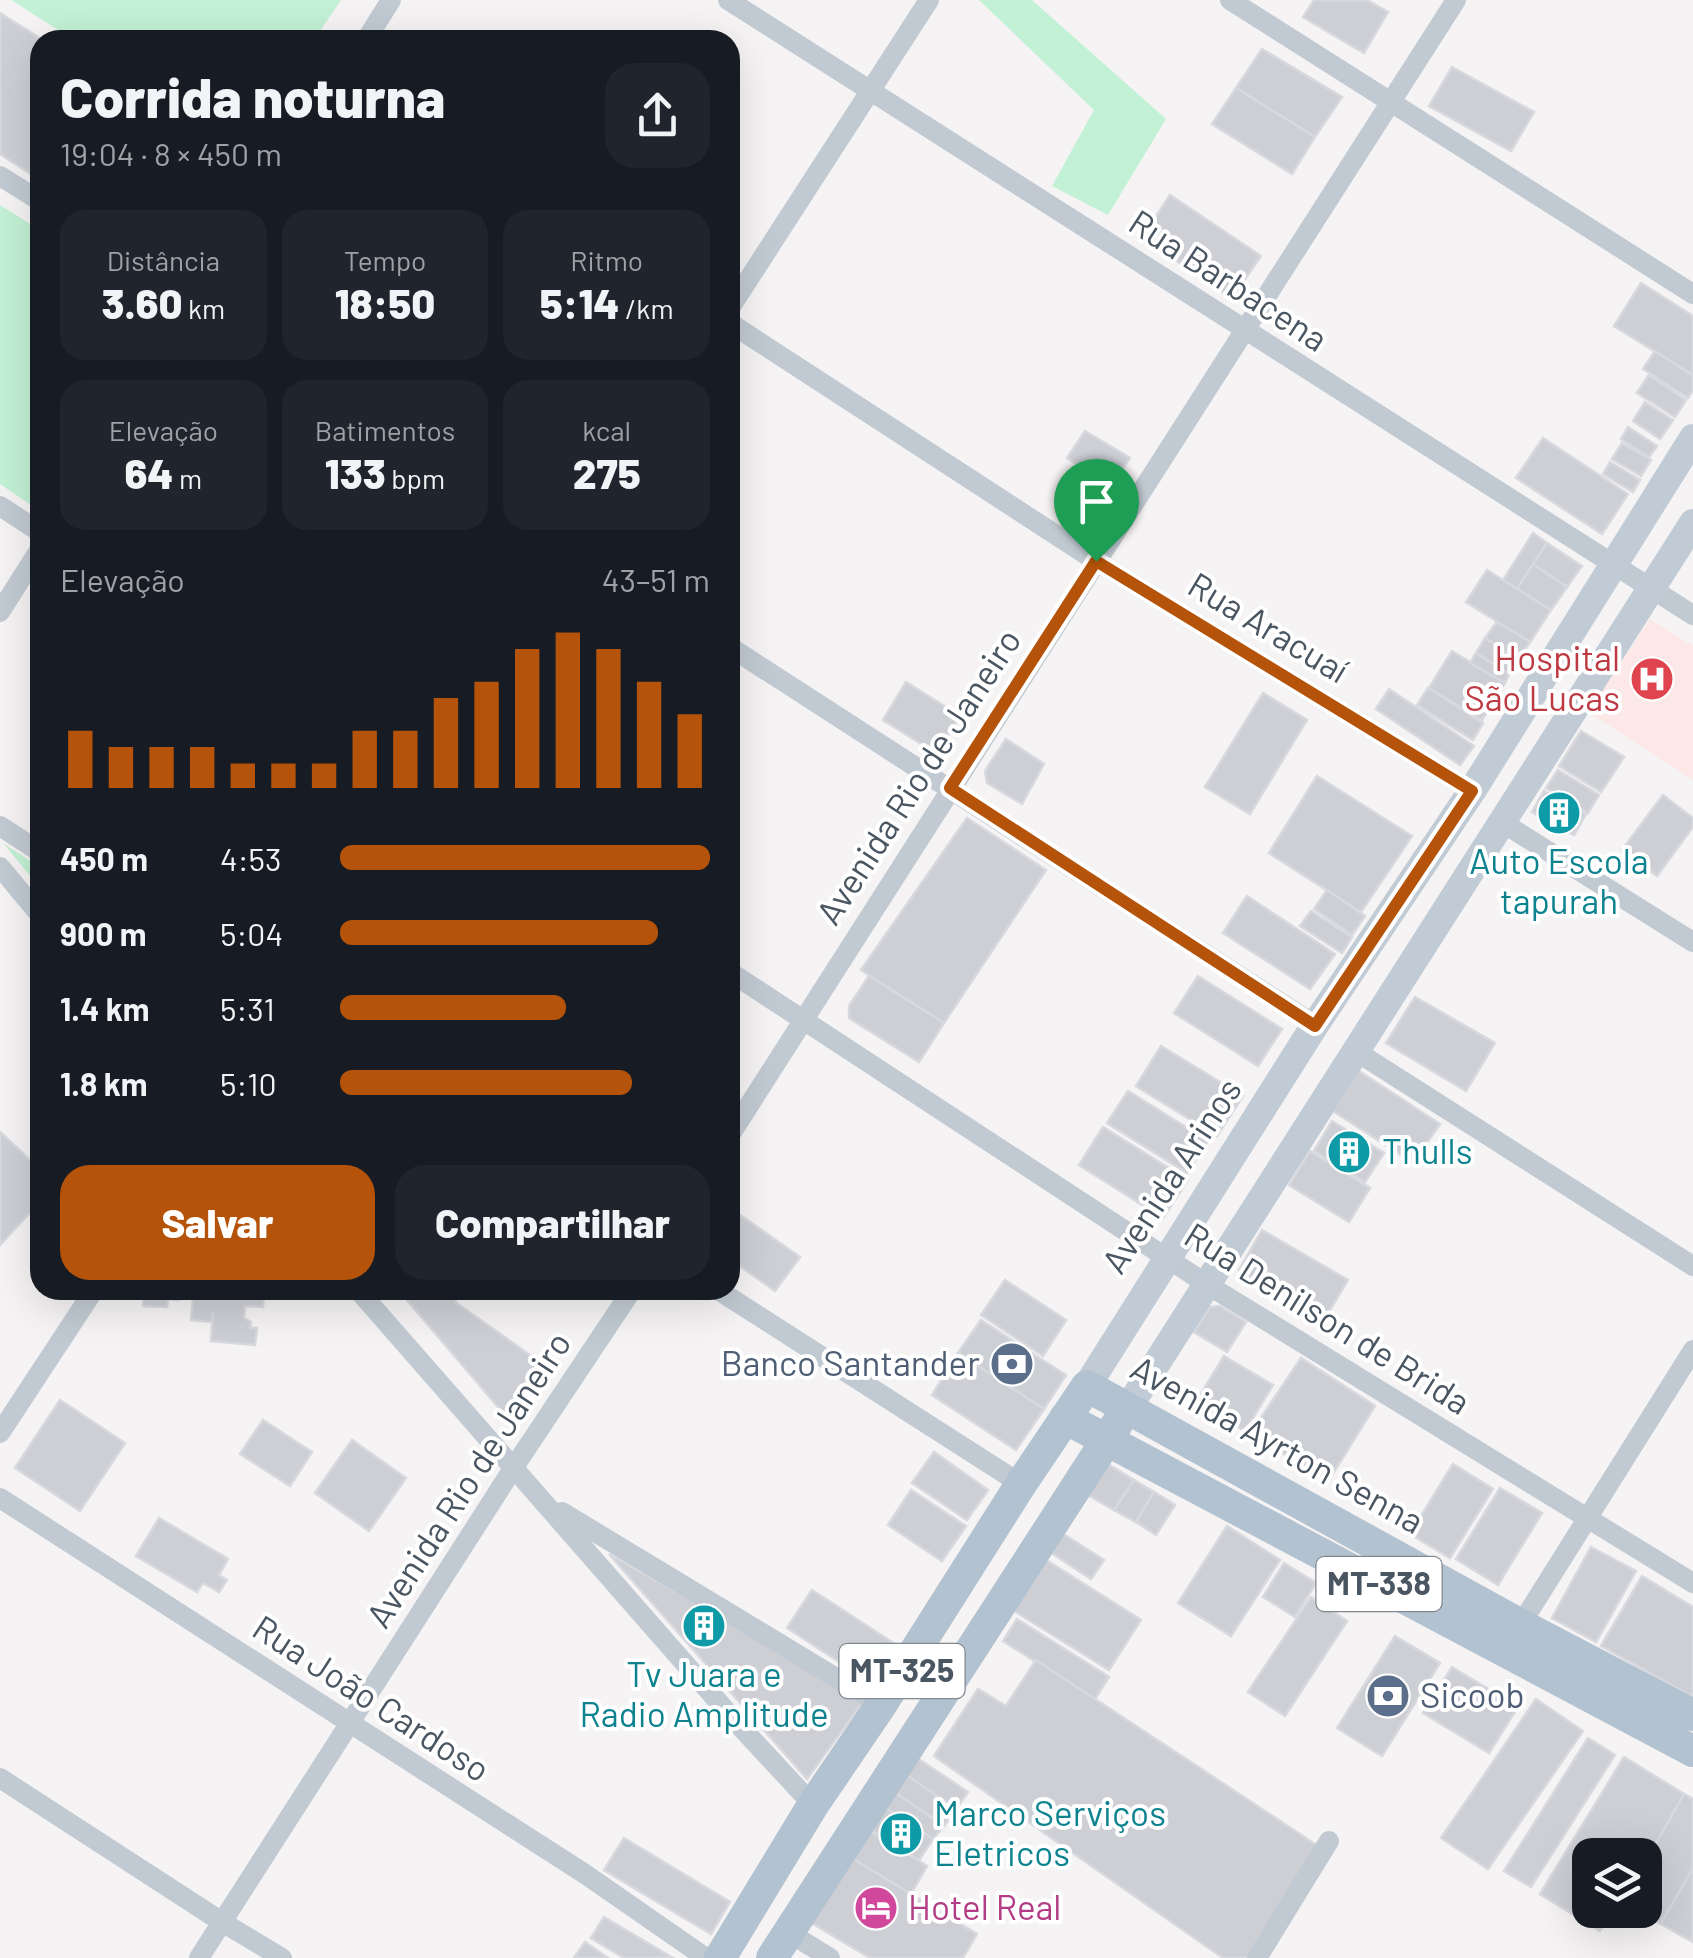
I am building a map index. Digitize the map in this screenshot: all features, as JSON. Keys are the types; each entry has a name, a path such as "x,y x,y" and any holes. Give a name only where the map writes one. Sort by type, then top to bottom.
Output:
{"main road":[{"name":"Avenida Arinos","path":"720,1958 812,1805 1087,1386 1315,1026 1472,791 1693,438"},
{"name":"MT-325","path":"780,1945 1208,1285 1693,523"},
{"name":"Avenida Ayrton Senna","path":"1087,1386 1286,1496 1693,1751"},
{"name":"Avenida Ayrton Senna","path":"1065,1418 1269,1526 1512,1638 1693,1715"},
{"path":"1269,1526 1286,1496"}],"street":[{"path":"372,30 392,0"},
{"name":"Rua Barbacena","path":"728,0 1693,616"},
{"path":"740,292 929,0"},
{"path":"1230,0 1693,294"},
{"name":"Avenida Rio de Janeiro","path":"740,1119 1456,0"},
{"path":"0,176 30,195"},
{"name":"Rua Aracuaí","path":"740,330 1096,561 1472,791"},
{"path":"0,506 30,526"},
{"path":"0,612 30,565"},
{"path":"740,653 1315,1026"},
{"path":"1503,823 1693,942"},
{"path":"0,826 30,846"},
{"path":"0,867 30,904"},
{"name":"Rua Denilson de Brida","path":"740,978 1208,1285 1693,1584"},
{"path":"1357,1052 1693,1266"},
{"path":"0,1433 87,1300"},
{"path":"367,1300 812,1805"},
{"name":"Avenida Rio de Janeiro","path":"199,1958 625,1300"},
{"path":"734,1300 1021,1484"},
{"path":"1512,1638 1693,1350"},
{"name":"Rua João Cardoso","path":"0,1498 585,1874 706,1958"},
{"path":"545,1501 881,1705"},
{"path":"0,1778 282,1958"},
{"path":"1257,1958 1329,1842"},
{"path":"780,1945 830,1958"}],"shaded area":[{"name":"Hospital São Lucas","path":"1650,619 1693,646 1693,780 1588,712"}],"green space":[{"path":"11,0 341,0 321,30 58,30"},
{"path":"979,0 1032,0 1166,119 1108,215 1052,186 1094,110"},
{"path":"0,205 30,224 30,504 0,484"},
{"path":"4,844 30,861 30,876"}],"building":[{"path":"1314,0 1367,0 1388,12 1364,53 1303,17"},
{"path":"0,13 30,32 30,174 0,154"},
{"path":"1262,49 1342,97 1315,137 1236,88"},
{"path":"1452,67 1534,112 1511,151 1429,106"},
{"path":"1236,88 1315,137 1292,174 1212,124"},
{"path":"1170,195 1261,256 1232,298 1142,238"},
{"path":"1641,283 1693,316 1693,375 1614,326"},
{"path":"1655,351 1693,376 1693,390 1688,398 1643,369"},
{"path":"1649,375 1686,400 1675,417 1637,393"},
{"path":"1645,402 1673,420 1660,439 1633,421"},
{"path":"1628,427 1657,446 1649,457 1621,439"},
{"path":"1085,431 1130,458 1111,485 1067,458"},
{"path":"1543,438 1628,494 1602,534 1516,478"},
{"path":"1622,443 1651,460 1641,476 1612,459"},
{"path":"1610,462 1640,480 1633,492 1603,474"},
{"path":"1533,533 1547,543 1517,589 1503,580"},
{"path":"1547,543 1582,566 1567,587 1533,564"},
{"path":"1533,564 1567,587 1551,610 1517,589"},
{"path":"1487,570 1551,610 1530,642 1466,602"},
{"path":"1497,622 1530,642 1518,660 1485,638"},
{"path":"1485,638 1518,660 1509,674 1476,653"},
{"path":"1452,651 1505,683 1482,720 1429,688"},
{"path":"1476,653 1509,674 1505,683 1470,663"},
{"path":"906,682 960,716 936,753 883,720"},
{"path":"1428,688 1483,723 1473,740 1417,705"},
{"path":"1389,689 1474,746 1460,765 1376,709"},
{"path":"1263,693 1307,720 1250,814 1205,787"},
{"path":"1581,731 1624,757 1601,792 1559,766"},
{"path":"1006,739 1044,764 1022,804 987,783 985,771"},
{"path":"1558,770 1599,795 1588,813 1546,788"},
{"path":"1317,776 1412,836 1361,912 1269,853"},
{"name":"Auto Escola tapurah","path":"1544,791 1586,814 1574,835 1532,812"},
{"path":"1663,795 1693,818 1693,827 1657,876 1622,850"},
{"path":"967,818 1046,870 944,1023 861,970"},
{"path":"1327,890 1365,916 1352,935 1314,909"},
{"path":"1247,896 1335,954 1310,989 1223,933"},
{"path":"1311,911 1352,937 1342,953 1300,926"},
{"path":"869,976 944,1023 919,1062 849,1018 849,1006"},
{"path":"1198,976 1282,1029 1258,1066 1174,1013"},
{"path":"1415,997 1495,1043 1466,1091 1386,1043"},
{"path":"1161,1046 1243,1096 1217,1136 1136,1086"},
{"path":"1359,1071 1440,1124 1413,1163 1333,1111"},
{"path":"1128,1091 1208,1141 1187,1173 1107,1123"},
{"name":"Thulls","path":"1332,1121 1384,1153 1365,1182 1314,1151"},
{"path":"1103,1127 1188,1180 1163,1218 1079,1165"},
{"path":"0,1132 30,1160 30,1213 0,1245"},
{"path":"1310,1151 1370,1188 1349,1222 1289,1185"},
{"path":"740,1215 800,1257 775,1291 740,1266"},
{"path":"1262,1230 1348,1280 1324,1320 1239,1270"},
{"path":"1005,1280 1066,1320 1043,1356 981,1315"},
{"path":"143,1300 168,1300 167,1307 143,1306"},
{"path":"193,1300 263,1300 263,1307 245,1306 244,1318 251,1322 250,1328 257,1328 255,1345 211,1341 213,1312 212,1322 191,1320"},
{"path":"407,1300 456,1300 540,1362 504,1414"},
{"path":"1220,1306 1246,1322 1227,1352 1194,1332 1210,1307"},
{"name":"Banco Santander","path":"981,1320 1066,1375 1044,1409 958,1353"},
{"path":"958,1353 1044,1409 1016,1450 932,1395"},
{"path":"1224,1356 1273,1385 1245,1431 1196,1402"},
{"path":"1301,1358 1375,1406 1329,1480 1250,1434"},
{"path":"60,1400 125,1443 80,1511 15,1468"},
{"path":"263,1420 312,1452 290,1486 240,1454"},
{"path":"352,1440 406,1478 369,1531 315,1493"},
{"path":"934,1452 988,1490 967,1520 912,1483"},
{"path":"1106,1463 1134,1480 1114,1510 1088,1495"},
{"path":"1453,1464 1493,1489 1450,1558 1410,1534"},
{"path":"1134,1480 1154,1492 1136,1522 1114,1510"},
{"path":"1500,1488 1542,1513 1498,1585 1456,1559"},
{"path":"911,1490 966,1526 942,1561 888,1525"},
{"path":"1154,1492 1175,1505 1156,1535 1136,1522"},
{"path":"159,1518 228,1559 219,1575 227,1580 219,1592 203,1583 197,1592 136,1556"},
{"path":"1227,1526 1280,1560 1231,1636 1178,1603"},
{"path":"1062,1533 1104,1560 1091,1579 1050,1552"},
{"path":"1591,1547 1636,1571 1596,1642 1552,1618"},
{"name":"Tv Juara e Radio Amplitude","path":"609,1554 865,1699 807,1779"},
{"path":"1043,1558 1141,1620 1109,1670 1011,1609"},
{"path":"1284,1563 1316,1583 1295,1617 1263,1597"},
{"path":"1642,1576 1693,1607 1693,1697 1601,1646"},
{"path":"812,1590 895,1644 870,1682 787,1628"},
{"path":"1311,1597 1347,1621 1285,1716 1248,1692"},
{"path":"1017,1619 1109,1677 1095,1699 1003,1641"},
{"name":"Sicoob","path":"1395,1636 1440,1663 1382,1756 1337,1728"},
{"path":"1036,1660 1318,1846 1247,1958 1223,1958 934,1756 978,1689 1006,1706"},
{"path":"1452,1667 1518,1707 1489,1753 1423,1713"},
{"path":"1536,1699 1583,1731 1488,1869 1441,1838"},
{"path":"1588,1738 1615,1755 1531,1887 1504,1871"},
{"path":"1624,1757 1684,1794 1659,1838 1574,1838"},
{"path":"917,1758 968,1792 956,1809 905,1774"},
{"path":"905,1774 956,1809 944,1826 893,1791"},
{"path":"893,1791 944,1826 933,1839 883,1806"},
{"path":"1684,1794 1693,1799 1693,1868 1662,1922 1662,1838"},
{"name":"Marco Serviços Eletricos","path":"883,1806 933,1839 919,1860 868,1829"},
{"path":"868,1829 927,1866 911,1894 850,1857"},
{"path":"624,1838 730,1902 711,1934 604,1870"},
{"path":"1572,1842 1572,1914 1540,1894"},
{"name":"Hotel Real","path":"850,1857 977,1934 963,1958 870,1958 810,1922"},
{"path":"1693,1868 1693,1942 1662,1922"},
{"path":"604,1917 673,1958 624,1958 591,1938"},
{"path":"585,1942 608,1958 574,1958"}],"place":[{"name":"Hospital São Lucas","path":"1652,679"},
{"name":"Auto Escola tapurah","path":"1559,813"},
{"name":"Thulls","path":"1349,1152"},
{"name":"Banco Santander","path":"1012,1364"},
{"name":"Tv Juara e Radio Amplitude","path":"704,1626"},
{"name":"Sicoob","path":"1388,1696"},
{"name":"Marco Serviços Eletricos","path":"901,1834"},
{"name":"Hotel Real","path":"876,1908"}],"route":[{"path":"1096,561 1472,791 1315,1026 950,788 1096,561"}]}
